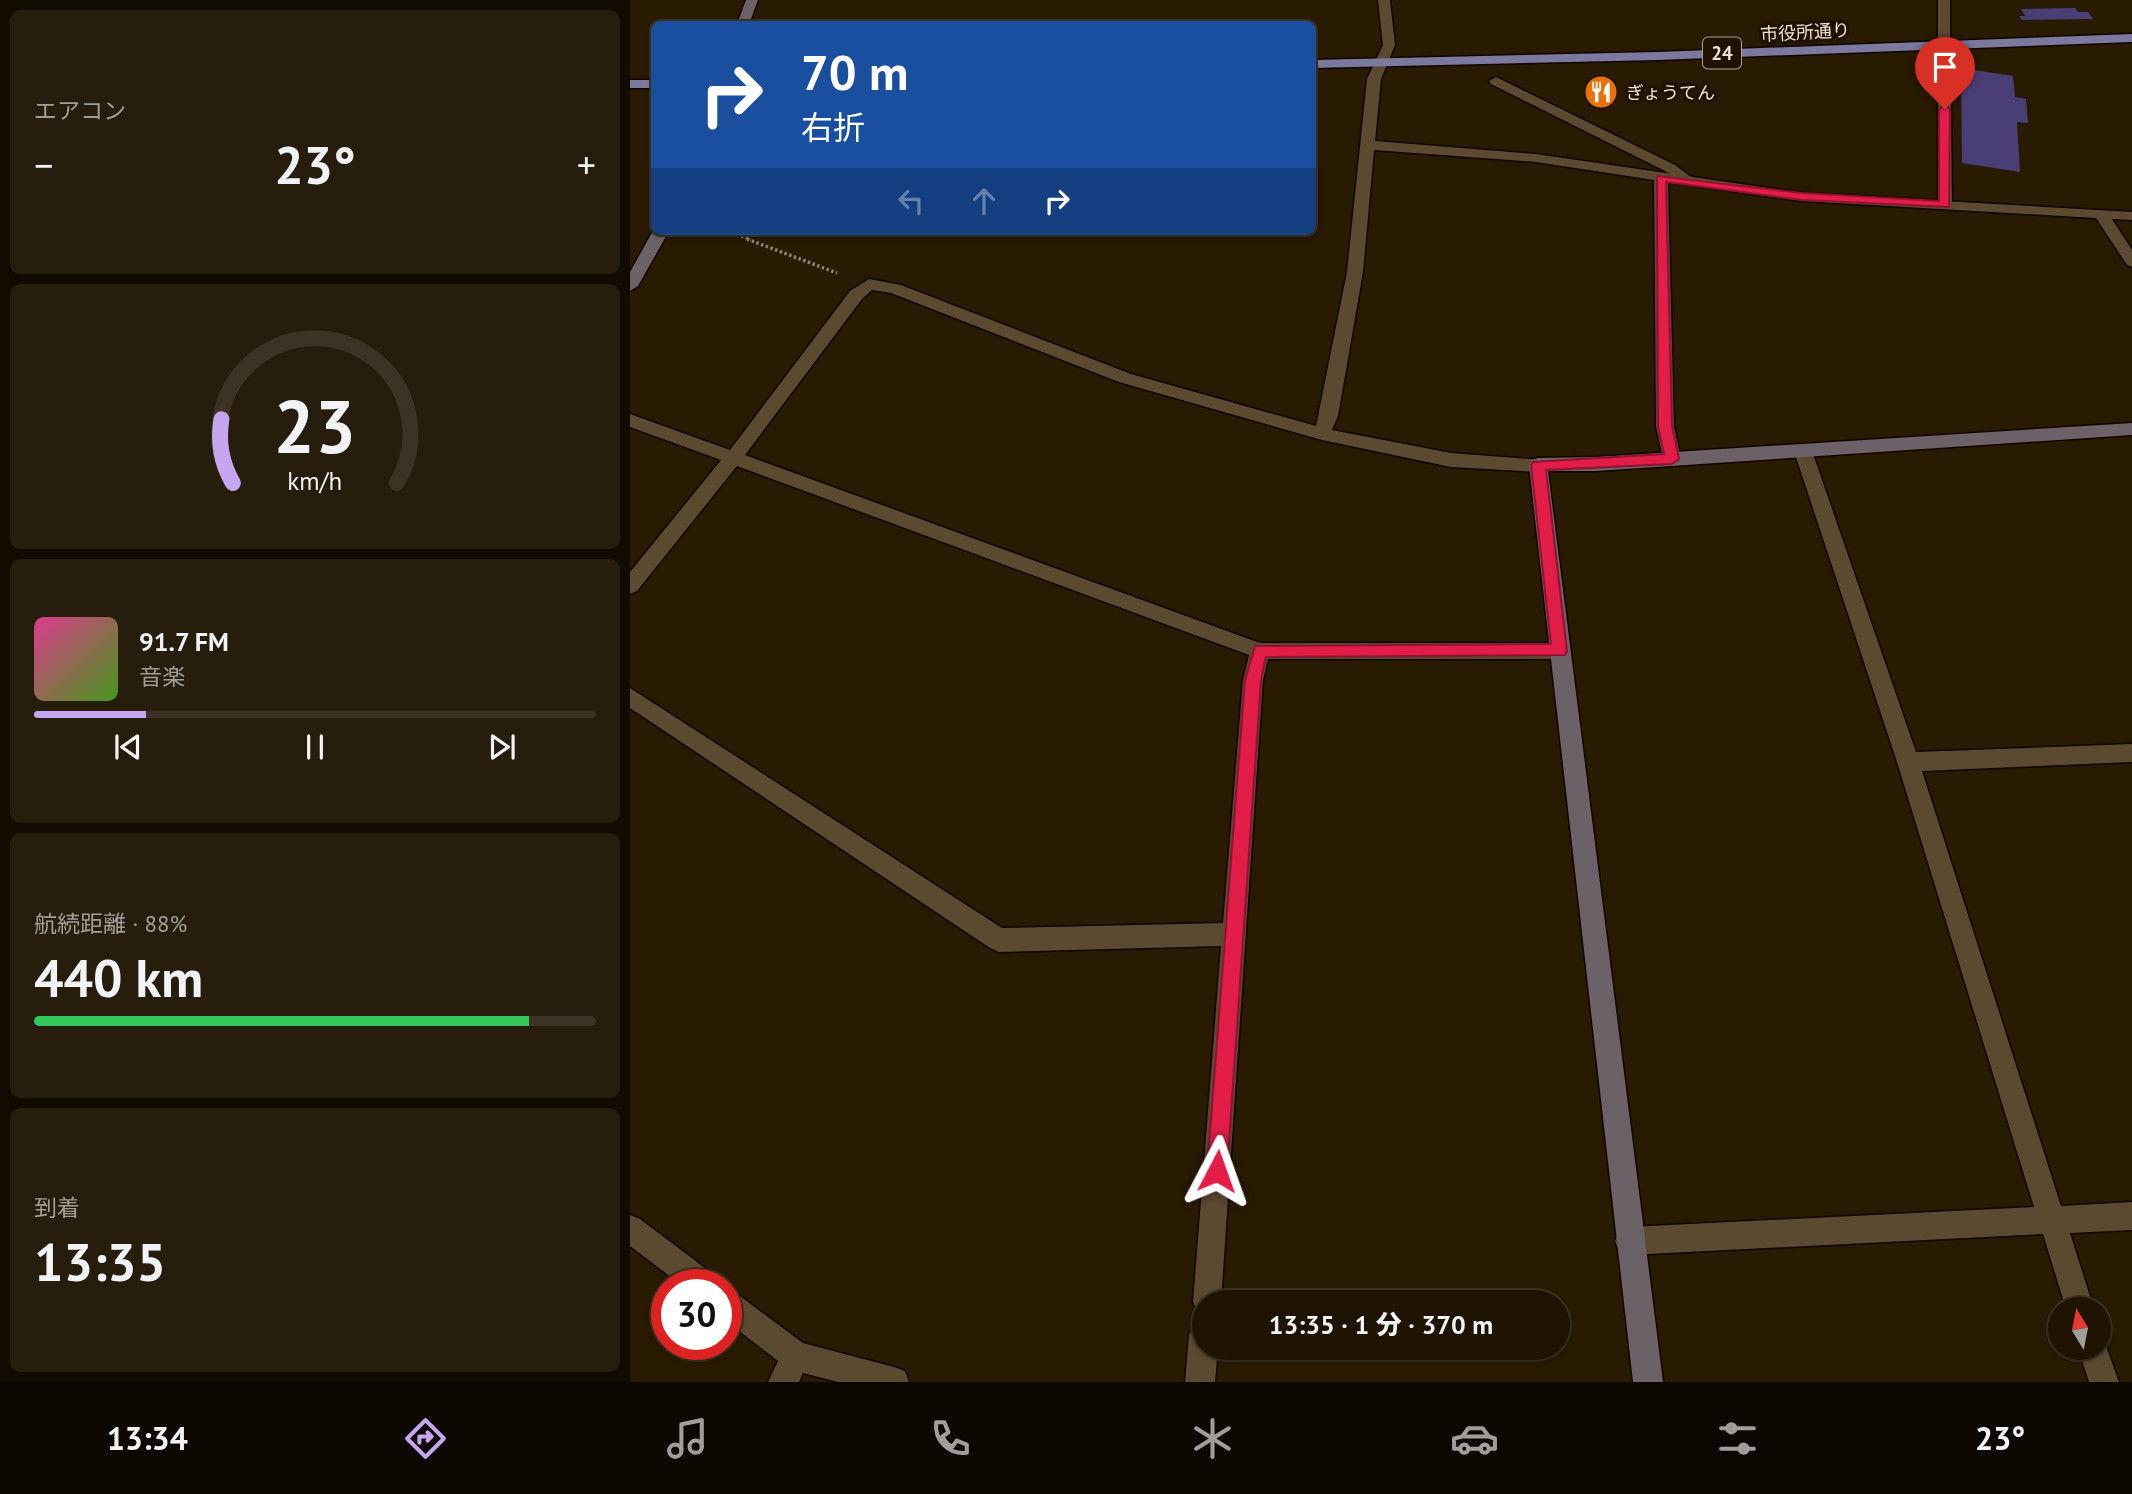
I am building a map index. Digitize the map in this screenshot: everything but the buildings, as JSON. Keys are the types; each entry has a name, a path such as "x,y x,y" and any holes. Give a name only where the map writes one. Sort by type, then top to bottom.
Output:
{"main road":[{"name":"市役所通り","path":"1316,64 1658,56 2132,38"},
{"path":"630,84 651,84"}],"street":[{"path":"744,21 752,0"},
{"path":"1322,434 1329,416 1355,272 1374,79 1389,45 1384,0"},
{"path":"1944,0 1945,205"},
{"path":"1496,81 1670,168 1688,180"},
{"path":"1368,145 1536,158 1802,197 2132,216"},
{"path":"1661,178 1665,426 1672,459"},
{"path":"2101,214 2132,262"},
{"path":"630,286 659,235"},
{"path":"630,586 734,457 856,295 869,284 895,289 1125,378 1322,434 1451,460 1538,465 1672,459 2132,429"},
{"path":"630,421 1260,651 1559,651"},
{"path":"1803,451 1908,762 2076,1297"},
{"path":"1538,465 1648,1382"},
{"path":"1208,1290 1253,680 1260,651"},
{"path":"630,698 999,940 1236,934"},
{"path":"1908,762 2132,753"},
{"path":"1629,1241 2132,1216"},
{"path":"630,1229 683,1269"},
{"path":"742,1320 790,1369 894,1382"},
{"path":"1200,1382 1202,1360"},
{"path":"2097,1360 2104,1382"}],"path":[{"path":"737,235 839,274"}],"place":[{"name":"ぎょうてん","path":"1601,92"}],"route":[{"path":"1217,1171 1253,680 1260,651 1559,651 1538,465 1672,459 1665,426 1661,178 1802,197 1945,205 1945,109"}]}
